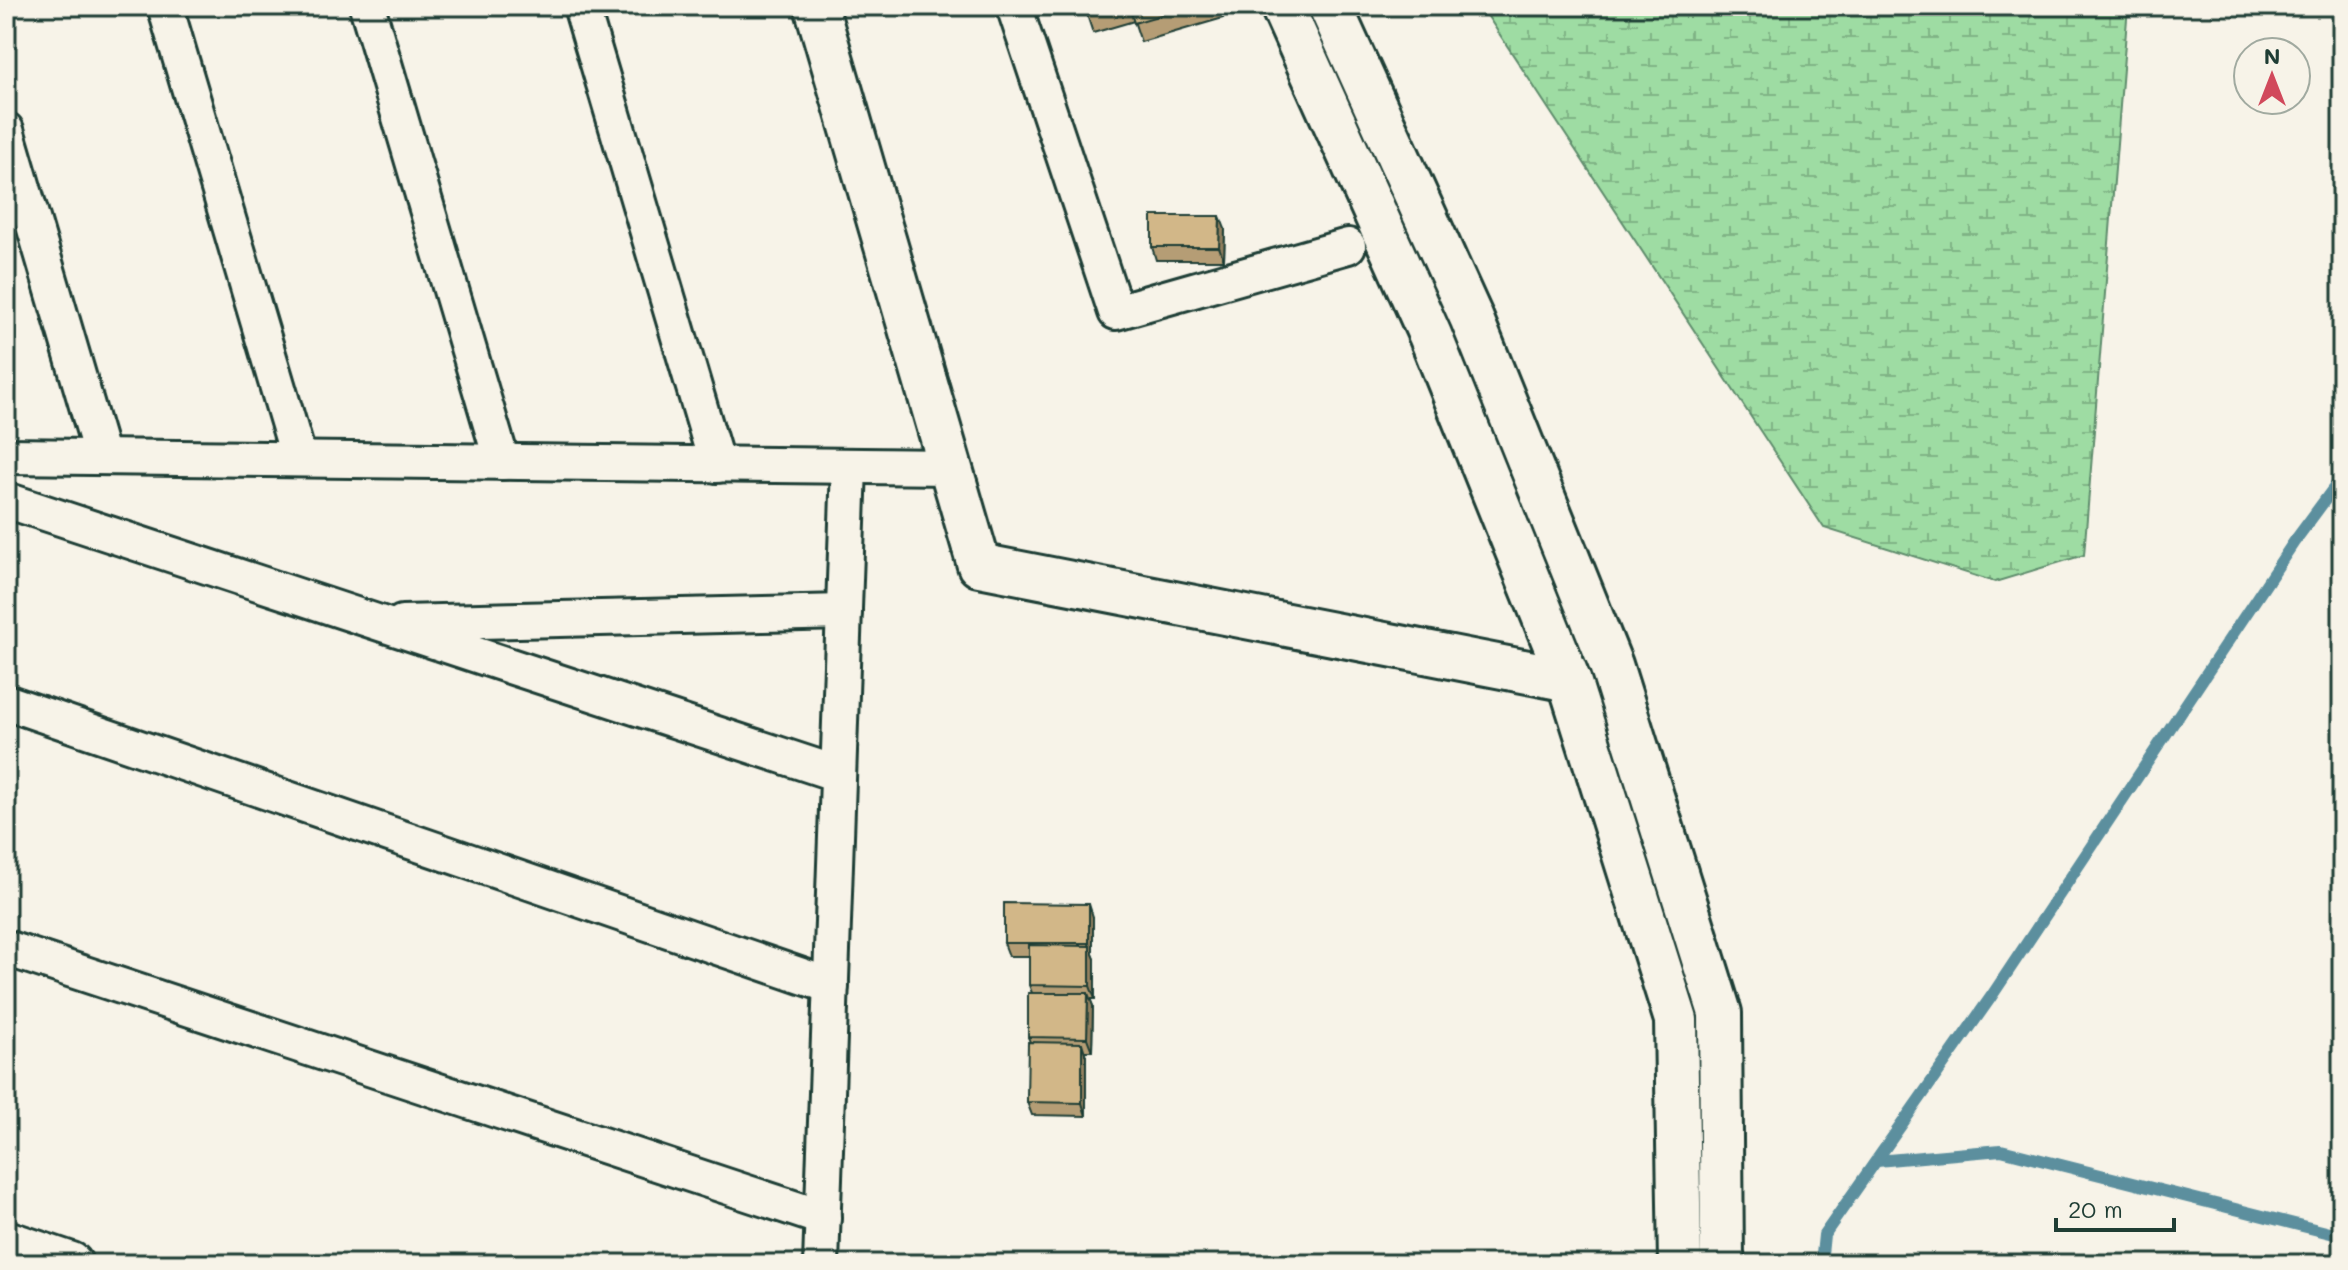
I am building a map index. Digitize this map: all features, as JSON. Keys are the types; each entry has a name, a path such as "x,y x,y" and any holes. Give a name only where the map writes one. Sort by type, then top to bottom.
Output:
{"street":[{"path":"165,6 299,459"},
{"path":"367,6 502,462"},
{"path":"581,6 717,465"},
{"path":"816,6 979,565 1569,680"},
{"path":"1014,6 1116,312 1348,246"},
{"path":"1282,6 1430,335 1569,680 1676,1020 1680,1264"},
{"path":"1330,6 1471,317 1611,665 1720,1013 1722,1264"},
{"path":"6,130 102,457"},
{"path":"6,456 951,467"},
{"path":"821,1264 849,466"},
{"path":"6,500 838,774"},
{"path":"378,623 844,612"},
{"path":"6,702 831,986"},
{"path":"6,948 823,1218"},
{"path":"6,1242 71,1264"}],"green space":[{"path":"1481,6 2128,6 2084,555 1995,582 1824,528"}],"building":[{"path":"1084,6 1114,6 1086,14"},
{"path":"1129,6 1191,6 1134,23"},
{"path":"1152,216 1220,216 1219,247 1152,247"},
{"path":"1004,903 1089,904 1089,943 1004,943"},
{"path":"1029,945 1090,946 1090,986 1029,985"},
{"path":"1028,993 1088,993 1087,1038 1028,1037"},
{"path":"1028,1042 1082,1043 1082,1103 1027,1102"}],"waterway":[{"path":"2339,6 2342,32"},
{"path":"1821,1264 1824,1235 1991,997 2294,542 2342,477"},
{"path":"1877,1161 2001,1150 2342,1236"}]}
